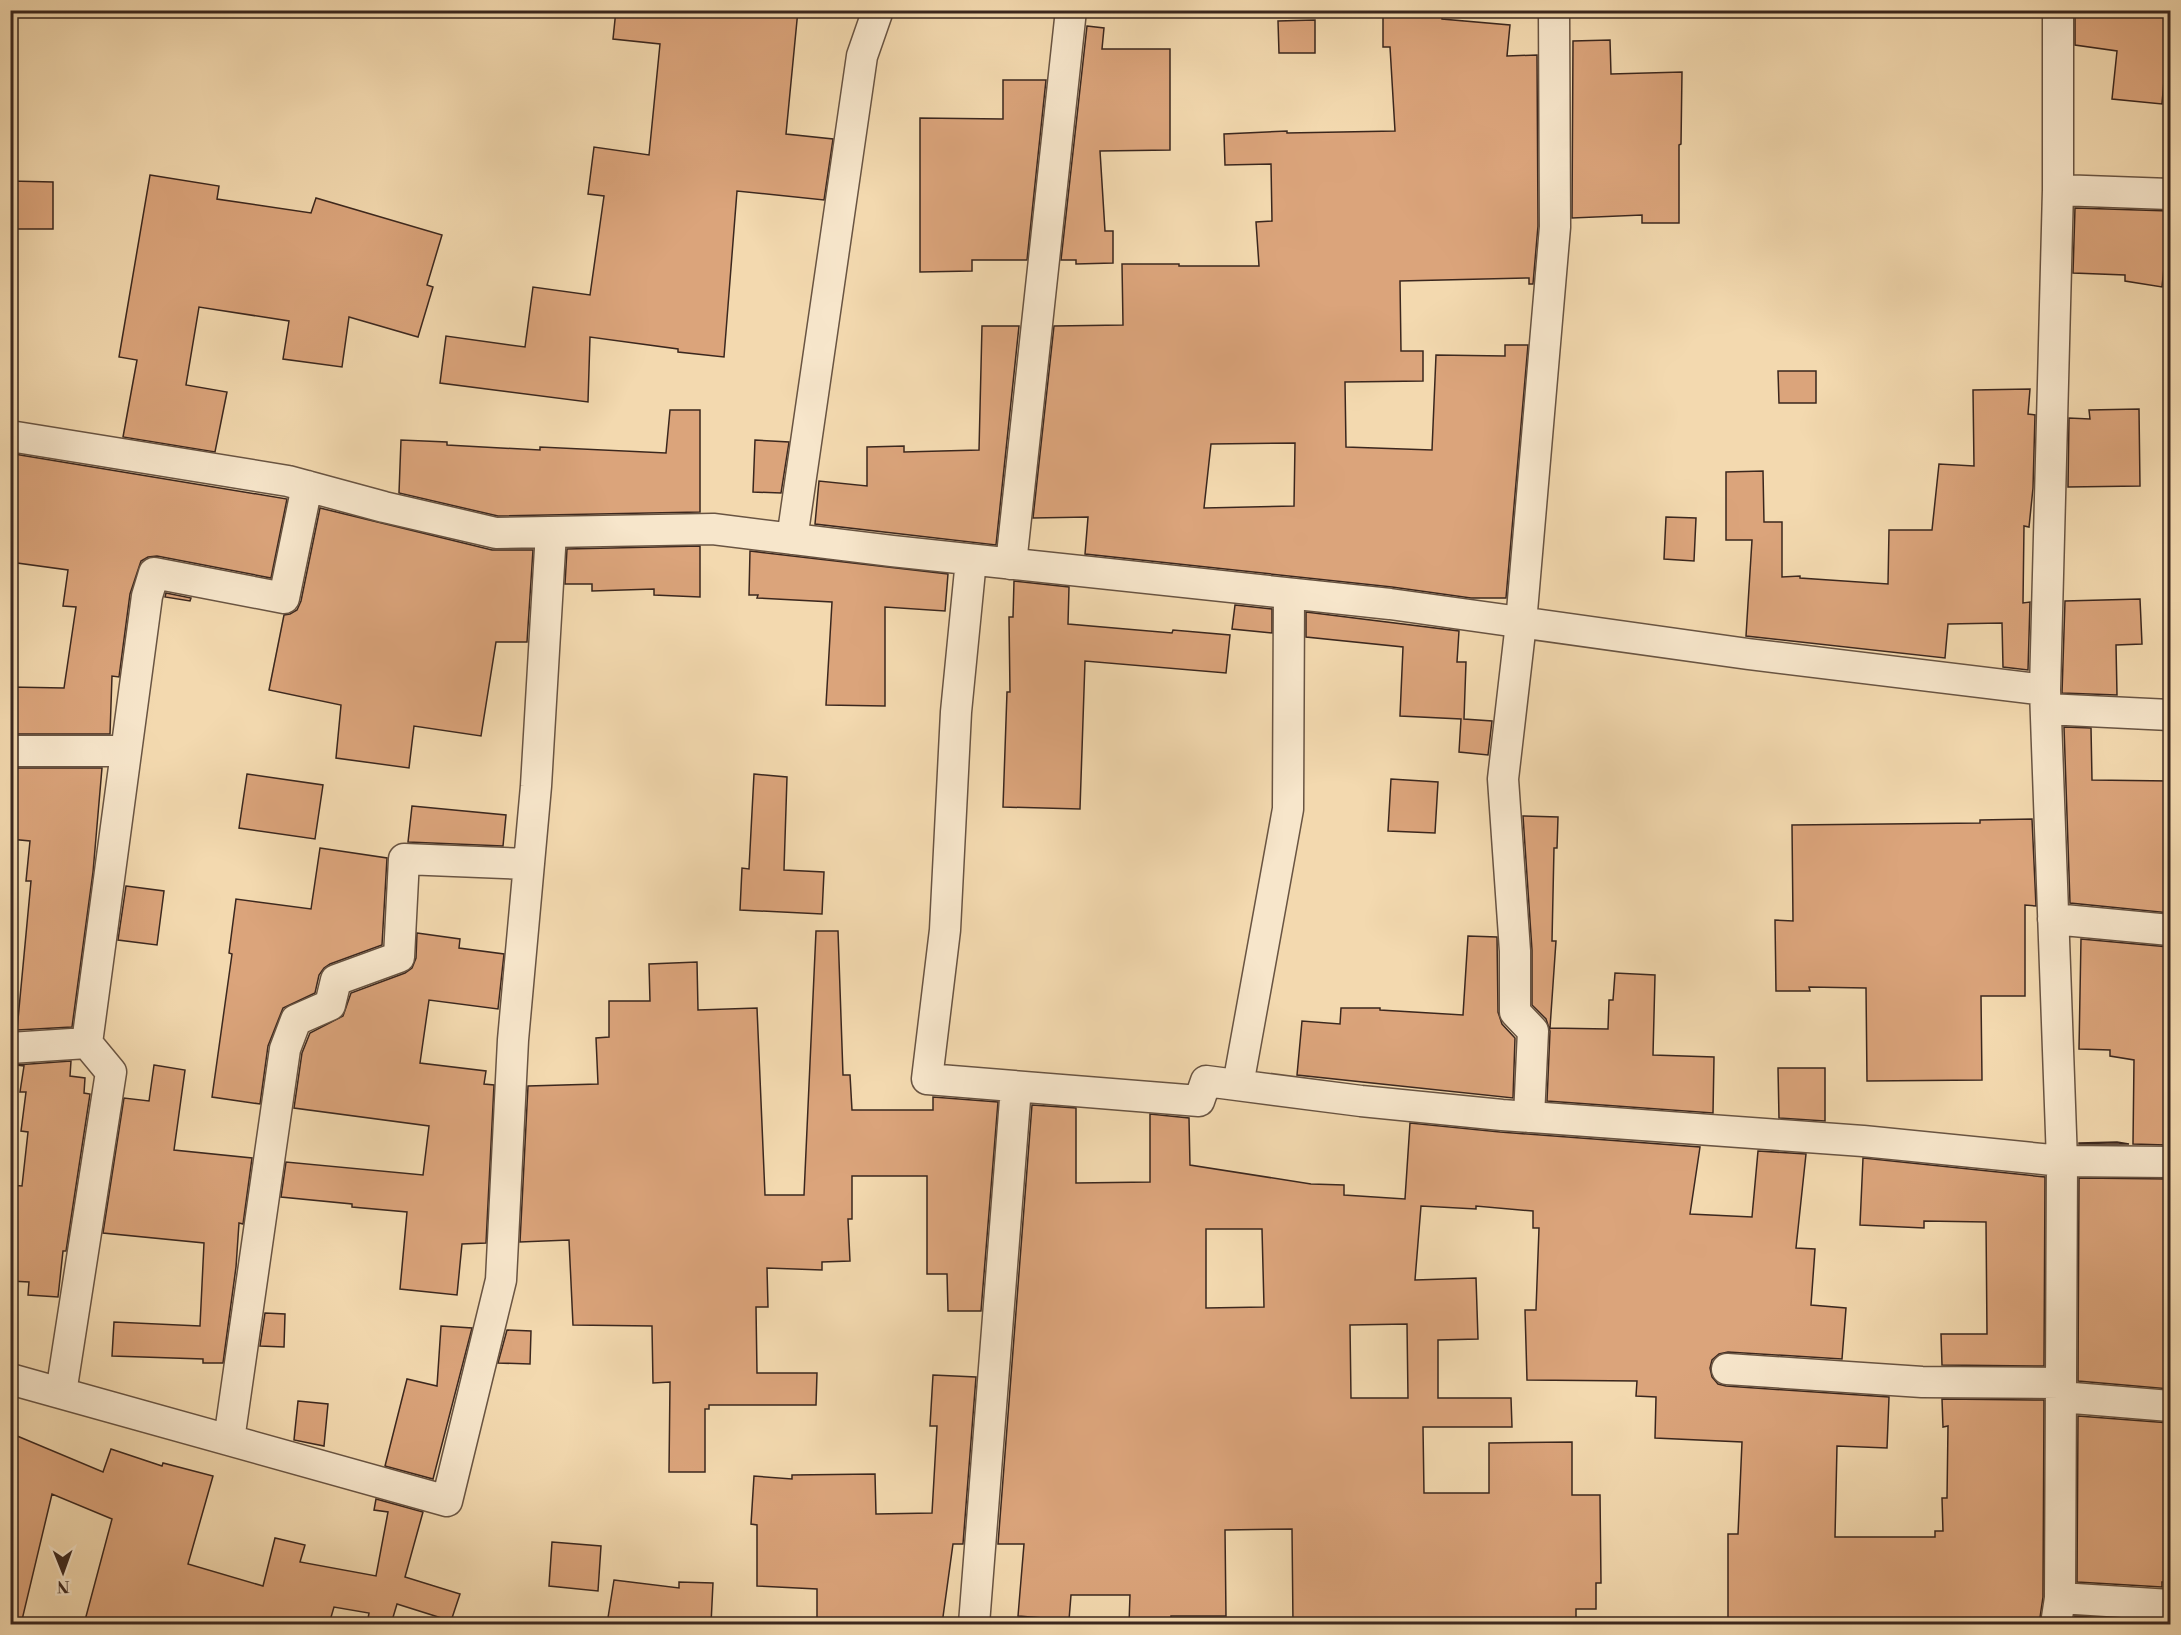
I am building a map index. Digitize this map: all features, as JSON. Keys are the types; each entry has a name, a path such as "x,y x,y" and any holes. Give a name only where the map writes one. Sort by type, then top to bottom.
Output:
{"street":[{"path":"792,539 862,57 878,10"},
{"path":"1011,564 1071,10"},
{"path":"1529,1117 1533,1031 1515,1012 1515,951 1503,779 1521,623 1555,227 1554,10"},
{"path":"2058,10 2058,190 2045,700 2062,1161 2058,1611 2170,1605"},
{"path":"2058,190 2170,194"},
{"path":"10,436 288,481 384,507 496,533 713,529 971,560 1390,604 1748,654 2045,700 2170,715"},
{"path":"62,1394 111,1072 87,1043 147,596 154,573 284,598 307,486"},
{"path":"10,1379 447,1501 501,1280 513,1041 536,786 551,532"},
{"path":"971,560 956,712 945,930 927,1080 1199,1101 1206,1081 1361,1101 1529,1117 1863,1141 2062,1161 2170,1162"},
{"path":"1238,1085 1288,809 1288,594"},
{"path":"10,751 126,752"},
{"path":"229,1440 285,1049 296,1020 330,1005 336,980 399,957 405,859 529,864"},
{"path":"2054,919 2170,930"},
{"path":"10,1048 87,1043"},
{"path":"974,1624 1016,1087"},
{"path":"1726,1369 2061,1390 2170,1406"}],"building":[{"path":"616,10 798,10 786,134 833,139 824,200 737,191 724,357 678,352 678,349 590,337 588,402 440,383 446,336 525,347 533,287 590,295 604,196 588,194 594,147 649,155 660,44 613,39"},
{"path":"1383,10 1442,10 1442,19 1510,25 1507,56 1537,55 1538,226 1533,284 1529,284 1529,278 1400,281 1401,351 1423,351 1423,381 1345,382 1346,447 1432,450 1436,355 1505,356 1505,345 1528,345 1506,598 1471,598 1392,587 1085,554 1088,517 1033,518 1054,326 1123,325 1122,264 1259,266 1256,222 1272,221 1271,164 1225,165 1224,134 1287,131 1287,133 1395,131 1390,47 1383,47","holes":["1295,443 1294,506 1204,508 1211,444"]},
{"path":"2075,10 2170,10 2162,104 2112,99 2117,51 2075,45"},
{"path":"1315,20 1315,53 1279,53 1278,21"},
{"path":"1087,26 1104,28 1102,49 1170,49 1170,150 1100,151 1105,231 1113,231 1113,263 1076,264 1076,260 1061,260"},
{"path":"1610,40 1611,74 1682,72 1679,223 1642,223 1642,215 1572,218 1573,41"},
{"path":"1003,80 1046,80 1027,260 972,260 972,271 920,272 920,118 1003,119"},
{"path":"150,175 219,186 217,199 311,213 316,198 442,235 427,285 433,287 418,337 349,317 342,367 283,359 289,321 199,307 186,385 227,392 215,452 123,437 137,360 119,357"},
{"path":"10,181 53,182 53,229 10,229"},
{"path":"2075,208 2170,211 2162,287 2125,281 2125,275 2073,273"},
{"path":"982,326 1019,326 996,545 815,524 819,481 867,486 867,447 904,446 904,452 979,450"},
{"path":"1778,371 1816,371 1816,403 1779,403"},
{"path":"2030,389 2028,414 2035,415 2033,488 2029,527 2024,526 2023,603 2030,602 2028,670 2003,667 2002,623 1948,624 1945,658 1746,636 1752,540 1726,540 1726,472 1763,471 1764,522 1782,522 1782,577 1800,576 1800,578 1888,584 1889,530 1932,530 1939,464 1974,466 1973,390"},
{"path":"2139,409 2140,486 2068,487 2069,418 2090,419 2089,410"},
{"path":"670,410 700,410 700,512 498,516 399,493 401,440 540,450 540,447 666,453"},
{"path":"755,440 789,442 781,493 753,492"},
{"path":"14,454 287,499 271,578 157,556 141,561 130,594 119,677 112,676 110,734 10,734 10,687 64,688 76,607 63,606 68,570 10,562 10,498"},
{"path":"320,508 492,550 533,550 527,642 496,642 481,736 414,726 409,768 336,758 341,705 269,690 284,615 297,610 301,601"},
{"path":"1666,517 1696,518 1694,561 1664,559"},
{"path":"700,546 700,597 654,595 654,589 592,591 592,584 565,584 567,549"},
{"path":"750,551 948,574 945,611 885,607 885,706 826,705 832,602 757,598 758,595 749,595"},
{"path":"1014,581 1069,587 1068,624 1172,633 1173,630 1230,635 1226,673 1085,661 1080,809 1003,807 1007,692 1010,692 1009,617 1013,617"},
{"path":"166,593 191,598 190,601 165,597"},
{"path":"2140,599 2142,644 2116,645 2117,695 2062,693 2065,601"},
{"path":"1235,605 1272,609 1272,633 1232,629"},
{"path":"1306,612 1459,631 1457,662 1466,662 1464,719 1492,721 1488,755 1459,752 1461,719 1400,716 1403,647 1306,637"},
{"path":"2064,727 2091,728 2092,780 2170,781 2170,913 2070,903"},
{"path":"10,768 102,768 93,872 72,1027 17,1030 31,881 26,881 30,841 10,839"},
{"path":"247,774 323,785 315,839 239,828"},
{"path":"754,774 787,777 784,870 824,872 822,914 740,910 742,868 749,869"},
{"path":"1391,779 1438,782 1435,833 1388,831"},
{"path":"412,806 506,815 503,846 408,842"},
{"path":"1523,816 1558,817 1557,848 1554,848 1552,941 1556,941 1550,1028 1608,1029 1609,1000 1613,1000 1615,973 1655,975 1653,1055 1714,1057 1713,1113 1547,1101 1550,1031 1546,1019 1532,1005 1532,950"},
{"path":"2032,819 2036,906 2025,905 2025,996 1981,996 1982,1080 1867,1081 1866,988 1809,987 1810,991 1776,991 1775,920 1793,921 1792,825 1980,823 1980,820"},
{"path":"320,848 387,858 382,945 330,964 319,975 315,993 283,1008 268,1046 260,1104 212,1097 232,954 229,953 236,899 311,909"},
{"path":"126,886 164,891 157,945 118,940"},
{"path":"816,931 838,931 843,1075 850,1075 852,1110 933,1110 933,1097 998,1102 981,1311 948,1311 947,1274 927,1274 927,1176 852,1176 852,1219 848,1219 850,1261 822,1262 822,1270 767,1268 768,1307 756,1307 757,1373 817,1373 816,1405 709,1405 709,1409 705,1409 705,1472 669,1472 670,1382 653,1383 652,1326 573,1325 569,1240 520,1242 528,1086 598,1084 596,1038 609,1037 609,1001 650,1001 649,964 697,962 698,1010 757,1008 765,1195 804,1195"},
{"path":"417,933 460,939 459,948 504,954 498,1009 429,1000 420,1063 486,1071 484,1084 494,1085 486,1243 462,1244 457,1295 400,1289 407,1212 281,1197 286,1162 423,1175 429,1126 294,1108 302,1053 310,1033 343,1016 351,993 405,973 412,968 416,958"},
{"path":"1468,936 1497,937 1498,1012 1502,1024 1515,1038 1513,1098 1297,1075 1302,1021 1340,1024 1341,1008 1380,1008 1380,1010 1463,1015"},
{"path":"2081,939 2169,947 2169,996 2164,1078 2167,1078 2166,1145 2133,1144 2134,1060 2110,1056 2110,1050 2079,1049"},
{"path":"71,1061 70,1076 85,1078 84,1093 90,1094 66,1251 63,1251 58,1297 28,1295 29,1282 10,1281 10,1185 22,1186 28,1132 21,1131 26,1092 20,1092 24,1066 16,1065"},
{"path":"154,1065 185,1070 174,1150 252,1158 243,1224 239,1223 236,1267 223,1363 203,1363 203,1359 112,1356 114,1322 200,1326 204,1243 103,1233 124,1098 149,1101"},
{"path":"1778,1068 1825,1068 1825,1121 1779,1118"},
{"path":"1032,1105 1076,1108 1076,1183 1150,1182 1150,1114 1189,1118 1190,1165 1311,1184 1344,1185 1344,1195 1405,1199 1410,1123 1700,1147 1690,1214 1752,1217 1758,1151 1806,1154 1796,1248 1815,1249 1811,1305 1846,1308 1842,1359 1728,1352 1719,1354 1712,1360 1710,1368 1712,1377 1718,1384 1726,1386 1889,1397 1887,1448 1837,1446 1835,1537 1935,1537 1935,1531 1943,1531 1942,1498 1947,1498 1948,1426 1943,1427 1942,1399 2044,1400 2043,1597 2039,1624 1987,1624 1987,1618 1923,1619 1923,1624 1728,1624 1728,1534 1738,1534 1742,1442 1655,1438 1656,1397 1636,1396 1637,1381 1527,1380 1525,1310 1536,1310 1539,1228 1533,1228 1533,1211 1476,1206 1476,1209 1421,1206 1415,1280 1476,1278 1478,1339 1438,1340 1438,1398 1511,1398 1512,1427 1423,1427 1424,1493 1489,1493 1489,1443 1572,1442 1572,1495 1600,1495 1601,1583 1596,1583 1596,1609 1576,1609 1576,1624 1293,1624 1292,1529 1225,1530 1226,1616 1171,1616 1171,1624 1129,1624 1130,1595 1071,1595 1069,1620 1018,1616 1024,1544 998,1544","holes":["1206,1229 1262,1229 1264,1307 1206,1308","1407,1324 1408,1398 1351,1398 1350,1325"]},
{"path":"2079,1143 2129,1144 2079,1144"},
{"path":"1863,1158 2045,1177 2044,1366 1942,1365 1941,1334 1987,1334 1986,1222 1924,1221 1924,1228 1860,1225"},
{"path":"2079,1178 2170,1179 2170,1389 2078,1381"},
{"path":"265,1313 285,1314 284,1347 260,1346"},
{"path":"441,1326 472,1328 433,1479 385,1466 407,1379 437,1386"},
{"path":"507,1330 531,1331 530,1364 498,1363"},
{"path":"933,1375 976,1377 963,1544 953,1544 942,1624 817,1624 817,1589 757,1586 757,1525 751,1524 754,1476 792,1479 792,1475 875,1474 876,1514 932,1513 937,1426 930,1426"},
{"path":"298,1401 328,1404 324,1446 294,1440"},
{"path":"2078,1416 2170,1423 2170,1582 2162,1582 2162,1587 2077,1582"},
{"path":"10,1433 103,1472 111,1449 162,1466 163,1463 213,1476 188,1564 263,1586 275,1538 305,1545 300,1562 376,1576 388,1512 374,1510 376,1499 423,1512 405,1577 460,1594 451,1621 397,1604 391,1624 367,1624 369,1613 334,1607 329,1624 84,1624 112,1519 52,1494 22,1620 10,1618"},
{"path":"552,1542 601,1546 598,1591 549,1586"},
{"path":"614,1580 679,1588 679,1582 713,1583 711,1624 607,1624"},
{"path":"2075,1616 2162,1622 2162,1624 2073,1624"}]}
